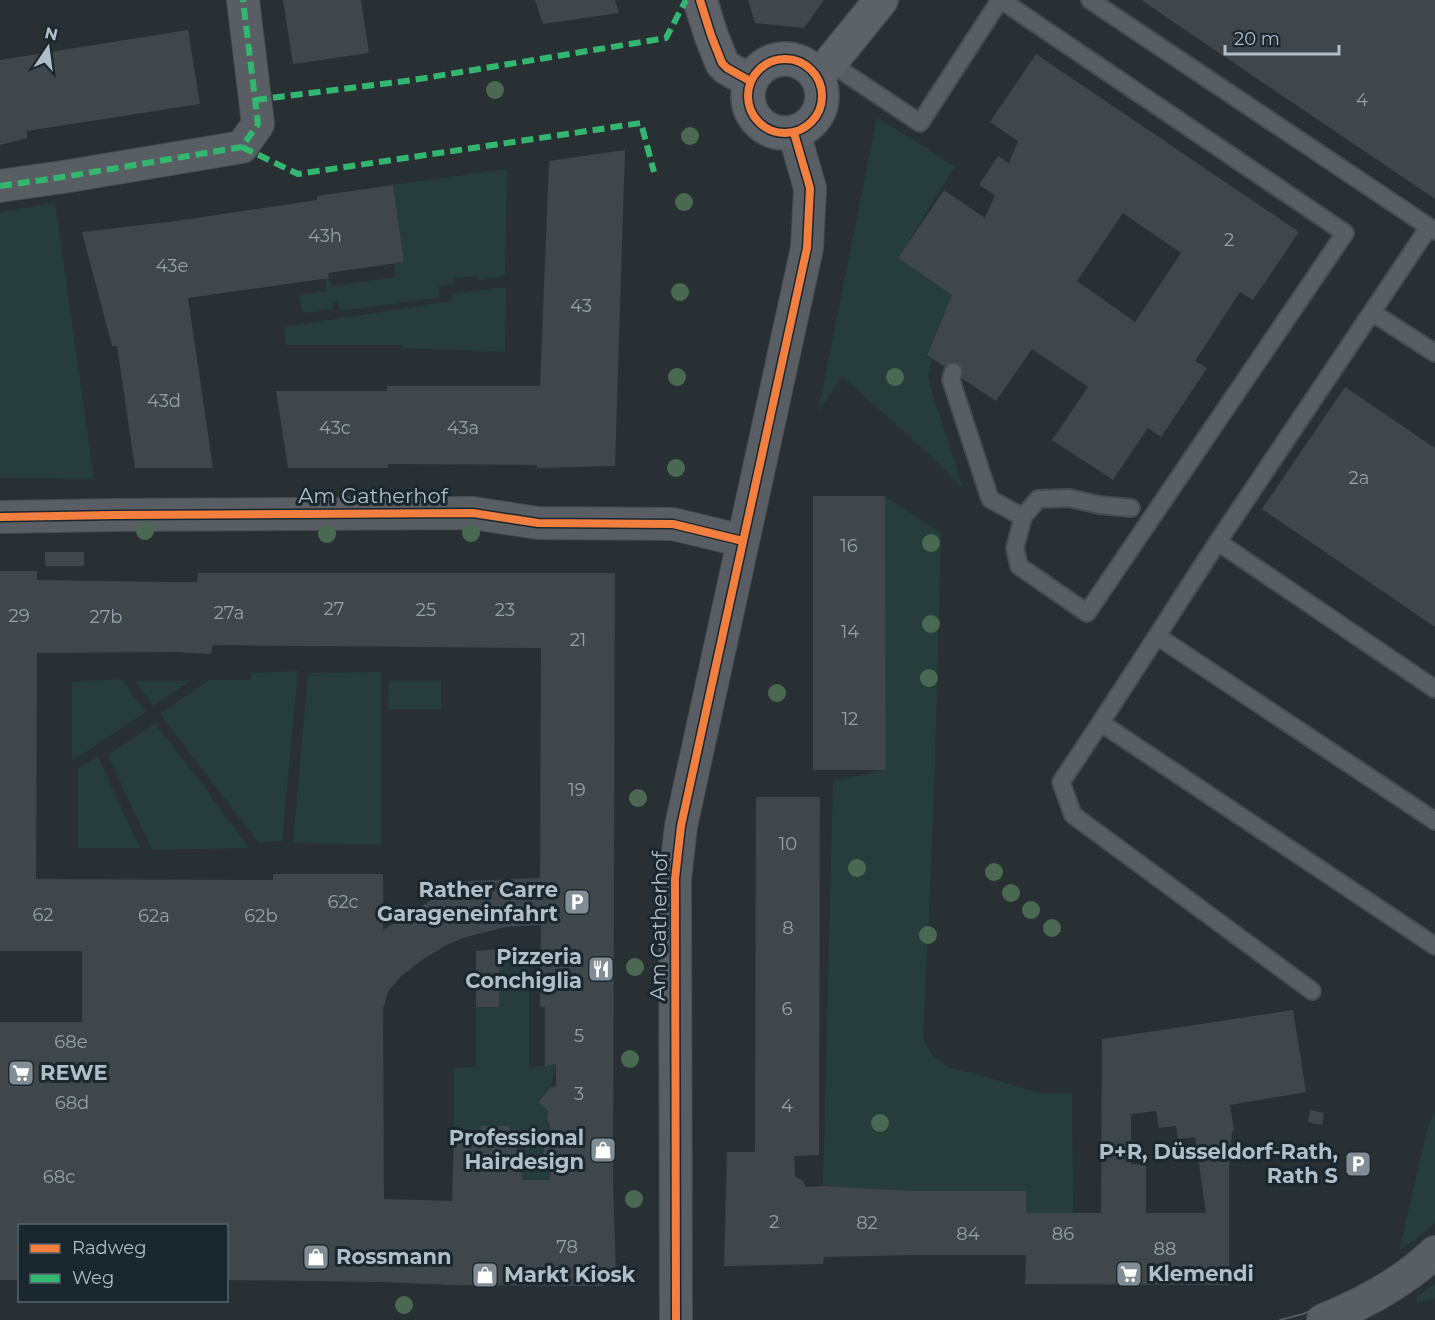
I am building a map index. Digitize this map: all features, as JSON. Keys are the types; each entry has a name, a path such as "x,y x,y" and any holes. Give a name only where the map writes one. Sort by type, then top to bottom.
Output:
{"street":[{"path":"0,186 75,176 242,147 258,124 243,0"},
{"path":"700,0 722,63 750,81"},
{"path":"823,70 788,59 765,64 750,81 747,93 748,105 753,116 760,125 770,131 782,134 805,129 820,110 823,99 821,87 823,70 881,0"},
{"name":"Am Gatherhof","path":"676,1320 675,879 681,826 807,248 810,188 794,133"},
{"name":"Am Gatherhof","path":"0,518 473,513 538,523 673,524 743,541"},
{"path":"1323,1320 1354,1308 1401,1279 1435,1252"}],"lane":[{"path":"823,70 920,123 1001,0 1345,233 1087,613 1019,566 1015,548 1023,517 1038,499 1069,498 1100,505 1131,508"},
{"path":"1090,0 1432,229 1218,542 1061,782 1072,815 1312,992"},
{"path":"1373,313 1435,353"},
{"path":"954,372 951,380 990,499 1023,517"},
{"path":"1218,542 1435,689"},
{"path":"1157,636 1435,820"},
{"path":"1101,723 1435,946"}],"green space":[{"path":"877,117 955,167 898,258 952,295 927,354 932,358 928,377 963,488 842,376 818,412"},
{"path":"507,169 505,276 478,280 477,276 454,278 454,284 439,286 440,297 340,311 338,302 332,302 333,309 303,313 299,295 327,291 325,278 329,278 331,286 395,277 394,263 404,262 393,185"},
{"path":"55,203 94,479 0,478 0,212"},
{"path":"506,287 505,352 403,348 402,345 286,345 284,327 452,301 452,294"},
{"path":"885,496 941,533 934,798 923,1039 932,1055 950,1068 1039,1093 1072,1093 1073,1213 1026,1213 1025,1191 911,1191 823,1186 833,781 886,770"},
{"path":"298,671 282,841 258,842 160,714 209,680 252,680 251,673"},
{"path":"381,672 381,844 293,843 308,673"},
{"path":"121,679 146,712 72,761 72,682"},
{"path":"135,681 190,681 153,706"},
{"path":"389,681 441,681 441,709 388,709"},
{"path":"155,724 249,848 152,850 108,755"},
{"path":"98,757 140,848 78,848 78,769"},
{"path":"499,949 529,949 529,1067 556,1064 551,1087 538,1101 548,1111 547,1122 550,1137 544,1137 544,1165 550,1165 550,1180 522,1180 522,1164 509,1126 482,1126 481,1135 454,1134 454,1068 476,1067 476,1007 499,1007"},
{"path":"1435,1114 1435,1222 1423,1234 1399,1251 1429,1122"},
{"path":"1435,1283 1435,1298 1417,1303 1417,1297"}],"building":[{"path":"283,0 361,0 369,53 293,64"},
{"path":"535,0 615,0 619,13 543,24"},
{"path":"748,0 824,0 804,28 755,23"},
{"path":"1141,0 1435,0 1435,199"},
{"path":"188,30 200,104 27,131 27,138 0,145 0,60"},
{"path":"1036,54 1299,232 1253,300 1240,292 1195,361 1207,368 1161,437 1148,428 1113,480 1052,440 1088,387 1032,349 996,401 927,355 952,295 898,258 944,190 985,218 995,195 979,185 998,156 1009,163 1018,141 990,122","holes":["1123,213 1181,253 1135,322 1077,281"]},
{"path":"625,150 615,466 537,468 537,465 388,464 388,468 288,468 276,391 387,391 387,386 540,386 549,161"},
{"path":"393,185 404,262 328,273 329,278 188,298 213,468 135,468 117,346 112,346 82,232 317,200 317,196"},
{"path":"1345,387 1435,448 1435,627 1262,509"},
{"path":"813,496 885,496 886,770 813,770"},
{"path":"45,552 84,552 84,566 45,566"},
{"path":"0,571 37,571 37,580 175,582 197,582 198,573 615,573 613,1180 616,1274 603,1286 228,1280 228,1224 18,1224 18,1280 0,1280 0,1022 82,1022 82,951 0,951","holes":["213,645 541,648 540,878 469,881 454,886 383,930 383,874 273,874 273,880 36,879 37,653 211,654","541,925 540,1007 545,1007 545,1066 556,1064 556,1087 551,1087 538,1102 548,1111 547,1122 549,1122 550,1137 544,1137 544,1165 550,1165 550,1180 522,1180 522,1164 509,1126 481,1126 481,1135 454,1134 452,1201 384,1199 383,1009 388,992 401,976 447,945 463,938 505,927"]},
{"path":"756,797 820,797 819,1155 794,1156 795,1176 803,1181 806,1187 911,1191 1026,1191 1026,1213 1101,1213 1102,1039 1293,1010 1306,1092 1230,1105 1234,1130 1232,1131 1229,1166 1229,1285 1025,1284 1026,1255 824,1257 823,1264 724,1266 727,1152 755,1152","holes":["1156,1111 1159,1128 1176,1126 1178,1139 1195,1137 1206,1213 1146,1213 1146,1165 1131,1164 1131,1114"]},
{"path":"499,949 499,1007 476,1007 476,951"},
{"path":"1310,1110 1324,1113 1322,1125 1308,1122"}],"tram line":[{"path":"1280,1320 1303,1314 1369,1286 1416,1254 1435,1237"},
{"path":"1347,1320 1395,1296 1435,1265"}],"marked path":[{"path":"0,186 242,147 258,124 243,0"},
{"path":"255,100 413,80 666,38 686,0"},
{"path":"242,147 298,174 641,123 654,172"}],"cycle path":[{"path":"700,0 722,63 750,81"},
{"path":"792,59 812,69 820,82 822,96 820,110 812,123 799,131 778,133 758,123 750,110 748,89 758,69 771,61 792,59"},
{"path":"676,1320 675,879 681,826 807,248 810,188 794,133"},
{"path":"0,517 473,513 538,523 673,524 743,541"}],"place":[{"name":"Rather Carre Garageneinfahrt","path":"577,902"},
{"name":"Pizzeria Conchiglia","path":"601,969"},
{"name":"REWE","path":"21,1073"},
{"name":"Professional Hairdesign","path":"603,1150"},
{"name":"P+R, Düsseldorf-Rath, Rath S","path":"1358,1164"},
{"name":"Rossmann","path":"316,1257"},
{"name":"Klemendi","path":"1129,1274"},
{"name":"Markt Kiosk","path":"485,1275"}]}
